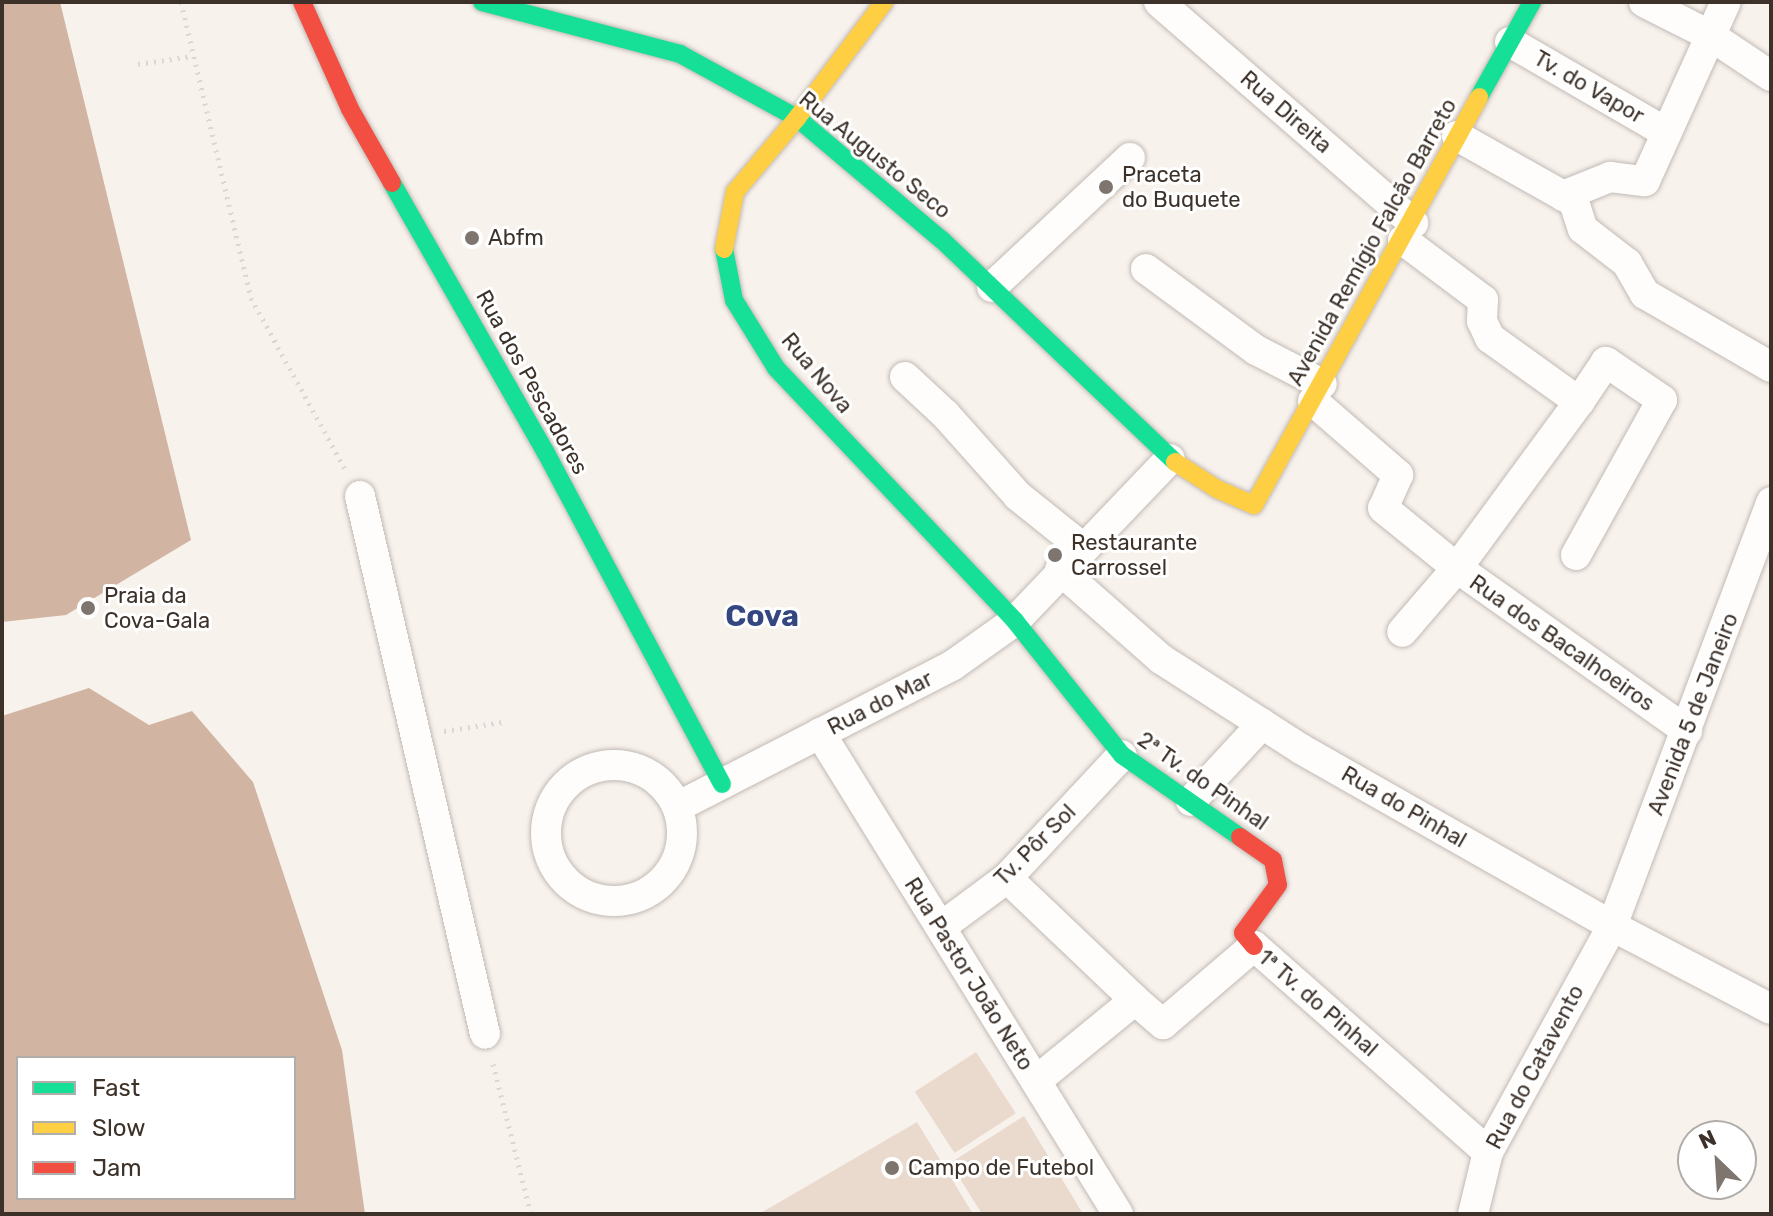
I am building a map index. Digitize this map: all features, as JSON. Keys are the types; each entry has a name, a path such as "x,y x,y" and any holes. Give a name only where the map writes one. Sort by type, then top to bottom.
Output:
{"street":[{"name":"Rua dos Pescadores","path":"302,2 350,109 546,453 722,784"},
{"name":"Rua Augusto Seco","path":"482,2 680,54 797,118 942,240 1170,459 1217,489 1254,505"},
{"name":"Rua Nova","path":"884,2 797,118 735,192 724,248 734,300 776,368 1015,621"},
{"name":"Rua Direita","path":"1159,2 1408,231"},
{"name":"Avenida Remígio Falcão Barreto","path":"1254,505 1532,2"},
{"path":"1644,2 1711,36 1771,76"},
{"path":"1563,196 1610,177 1645,181 1726,2"},
{"name":"Tv. do Vapor","path":"1510,42 1667,133"},
{"path":"1457,136 1574,202 1583,229 1627,263 1645,294 1771,367"},
{"path":"992,287 1130,158"},
{"path":"1408,231 1483,300 1482,321 1490,338 1579,402"},
{"path":"1146,269 1318,392 1398,475 1383,508 1457,568 1402,632"},
{"name":"Rua dos Bacalhoeiros","path":"1576,555 1662,400 1606,362 1457,568 1687,731"},
{"path":"905,377 945,414 1018,496 1082,547"},
{"name":"Rua do Mar","path":"679,806 953,665 1015,621 1082,547 1170,459"},
{"path":"360,496 485,1034"},
{"name":"Avenida 5 de Janeiro","path":"1612,926 1687,731 1764,547 1771,502"},
{"name":"Rua do Pinhal","path":"1060,570 1161,659 1262,724 1612,926 1771,1009"},
{"name":"2ª Tv. do Pinhal","path":"1015,621 1122,755 1273,860 1278,885 1243,933 1254,946"},
{"path":"1191,801 1262,724"},
{"name":"Rua Pastor João Neto","path":"820,733 1118,1214"},
{"name":"Tv. Pôr Sol","path":"941,927 1007,878 1122,755"},
{"path":"603,765 628,766 650,775 679,806 683,835 674,868 658,886 634,899 610,901 582,894 564,880 551,860 546,824 553,801 562,788 581,773 603,765"},
{"path":"1007,878 1135,1000 1036,1081"},
{"name":"Rua do Catavento","path":"1473,1214 1488,1152 1612,926"},
{"name":"1ª Tv. do Pinhal","path":"1135,1000 1163,1024 1254,946 1488,1152"}],"path":[{"path":"181,2 251,298 360,496"},
{"path":"138,64 192,56"},
{"path":"416,736 502,722"},
{"path":"485,1034 531,1214"}],"shaded area":[{"path":"2,2 60,2 191,540 66,615 2,622"},
{"path":"89,688 149,725 192,711 253,782 342,1050 365,1214 2,1214 2,716"},
{"path":"976,1052 1016,1113 955,1153 915,1092"},
{"path":"1024,1116 1083,1214 982,1214 950,1163"},
{"name":"Campo de Futebol","path":"917,1122 973,1214 759,1214"}],"traffic: fast":[{"path":"482,2 680,54 797,118 942,240 1175,462"},
{"path":"1479,97 1532,2"},
{"path":"392,183 546,453 722,784"},
{"path":"724,249 734,300 776,368 1015,621 1122,755 1240,837"}],"traffic: slow":[{"path":"724,249 735,192 797,118 884,2"},
{"path":"1175,462 1217,489 1254,505 1479,97"}],"traffic: jam":[{"path":"302,2 350,109 392,183"},
{"path":"1240,837 1273,860 1278,885 1243,933 1254,946"}],"place":[{"name":"Praceta do Buquete","path":"1106,187"},
{"name":"Abfm","path":"472,238"},
{"name":"Restaurante Carrossel","path":"1055,555"},
{"name":"Praia da Cova-Gala","path":"88,608"},
{"name":"Campo de Futebol","path":"892,1168"}],"district":[{"name":"Cova","path":"762,616"}]}
